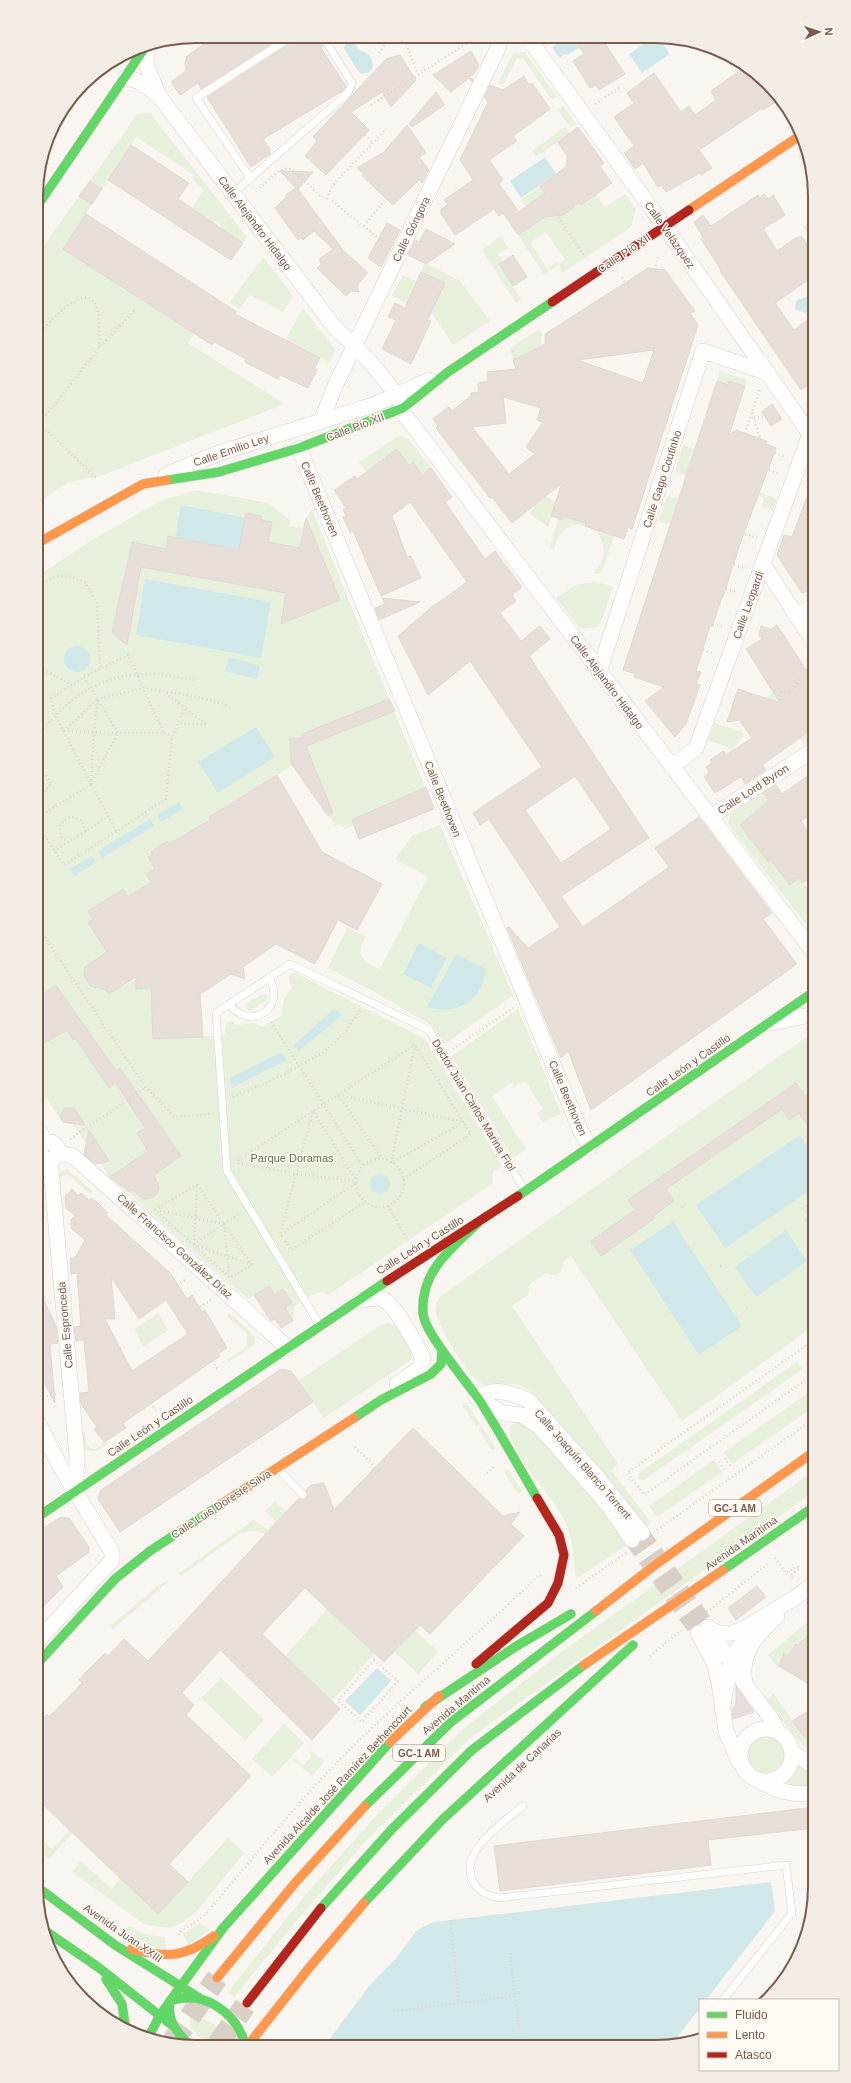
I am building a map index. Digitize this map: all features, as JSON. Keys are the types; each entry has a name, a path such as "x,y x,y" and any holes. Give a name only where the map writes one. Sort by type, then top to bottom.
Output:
{"main road":[{"path":"43,198 142,53"},
{"name":"Calle Pío XII","path":"448,372 797,139"},
{"name":"Calle Pío XII","path":"299,448 399,401"},
{"name":"Calle Emilio Ley","path":"43,540 143,484 219,472 299,448"},
{"name":"Calle León y Castillo","path":"43,1513 321,1326 350,1303 477,1224 808,996"},
{"name":"Calle Joaquín Blanco Torrent","path":"477,1224 436,1262 426,1282 423,1315 426,1324 442,1350 466,1380 477,1398"},
{"path":"431,1374 440,1364 442,1350"},
{"name":"Calle Luis Doreste Silva","path":"43,1657 115,1579 150,1551 381,1400 431,1374 447,1374 466,1380"},
{"name":"Avenida Alcalde José Ramírez Bethencourt","path":"151,2033 160,2015 224,1928 340,1796 426,1707 548,1603 558,1583 564,1555 559,1535 477,1398"},
{"name":"GC-1 AM","path":"655,1565 808,1456"},
{"name":"Avenida Marítima","path":"680,1599 808,1511"},
{"path":"595,1600 655,1565"},
{"name":"Avenida Maritima","path":"217,1978 295,1883 363,1808 451,1722 655,1565"},
{"path":"252,2040 328,1947 416,1846 494,1770 592,1684 680,1599"},
{"name":"GC-1 AM","path":"247,2003 326,1902 392,1829 472,1750 556,1685 680,1599"},
{"path":"426,1707 515,1647 582,1608"},
{"name":"Avenida Juan XXIII","path":"43,1891 115,1945 181,1987 218,2006 232,2019 245,2037 245,2040"},
{"path":"115,1945 170,1957 201,1946 224,1928"},
{"path":"50,1934 98,1967 160,2015 173,2026 183,2040"},
{"path":"98,1967 122,2004 125,2023"},
{"path":"173,2026 168,2010 170,2001 177,1997 198,1997"},
{"path":"232,2019 236,2031 234,2040"}],"street":[{"name":"Calle Góngora","path":"321,421 335,386 356,346 499,46 499,43"},
{"name":"Calle Velázquez","path":"532,43 768,373 808,425"},
{"name":"Calle Alejandro Hidalgo","path":"147,51 146,63 158,96"},
{"name":"Calle Alejandro Hidalgo","path":"126,77 142,83 158,96 336,329 356,346 399,401 404,414 599,672 672,767 712,816 808,945"},
{"name":"Calle Gago Coutinho","path":"599,672 703,352 768,373"},
{"name":"Calle Pío XII","path":"321,421 376,404 399,401 448,372"},
{"name":"Calle Emilio Ley","path":"143,484 216,454 321,421"},
{"name":"Calle Leopardi","path":"672,767 696,748 757,567 808,444"},
{"name":"Calle Beethoven","path":"299,448 581,1132 590,1147"},
{"path":"757,567 797,616 808,633"},
{"path":"797,616 808,609"},
{"name":"Calle Lord Byron","path":"712,816 808,754"},
{"path":"769,1023 808,1015"},
{"name":"Calle Francisco González Díaz","path":"46,1154 73,1156 288,1348"},
{"name":"Calle Espronceda","path":"46,1154 77,1457 75,1491"},
{"path":"350,1303 374,1298 385,1300 402,1321 423,1358 420,1367 403,1378 381,1400"},
{"name":"Calle Joaquín Blanco Torrent","path":"495,1390 513,1393 528,1400 598,1478 640,1539 608,1505 540,1427 522,1415 502,1413 477,1398 484,1393 495,1390"},
{"path":"43,1432 75,1491 112,1552 112,1560 108,1566 43,1636"},
{"path":"699,1625 723,1635 733,1633 752,1624 808,1588"},
{"path":"745,1684 743,1668 752,1642 799,1595"},
{"path":"722,1710 731,1661 752,1624"},
{"path":"699,1625 731,1661 745,1684 772,1720 778,1732"},
{"path":"699,1625 714,1663 719,1682 722,1710 732,1749 742,1768 748,1776 775,1790 786,1793 808,1793"},
{"path":"742,1768 739,1751 747,1737 762,1729 778,1732 785,1737 792,1752 808,1762"},
{"path":"760,1781 776,1780 784,1776 789,1769 792,1752"}],"lane":[{"path":"250,179 196,98 282,43"},
{"path":"232,194 348,93 352,83 327,43"},
{"name":"Doctor Juan Carlos Marina Fiol","path":"321,1326 228,1171 216,1013 229,1004 290,964 429,1030 525,1190"},
{"path":"229,1004 241,1015 256,1016 264,1013 270,1008 274,997 273,985 269,978"},
{"path":"278,1468 303,1495"},
{"path":"523,1806 473,1854 470,1867 472,1880 483,1893 500,1898 786,1865 792,1913 724,1999"}],"path":[{"path":"379,53 386,43"},
{"path":"406,43 419,74"},
{"path":"371,105 467,43"},
{"path":"591,107 619,88"},
{"path":"257,190 283,170 289,168 293,170 321,197 327,198 333,185 386,129"},
{"path":"365,135 374,143"},
{"path":"364,226 386,199"},
{"path":"332,201 390,248"},
{"path":"556,214 585,257"},
{"path":"655,270 658,257"},
{"path":"43,329 65,307 78,299 86,298 92,300 96,307 99,348"},
{"path":"43,420 99,348 135,310"},
{"path":"745,433 760,388"},
{"path":"752,413 760,438"},
{"path":"754,418 765,416"},
{"path":"43,427 96,478"},
{"path":"775,453 791,458"},
{"path":"769,470 785,476"},
{"path":"745,534 761,539"},
{"path":"734,564 757,567"},
{"path":"43,583 52,577 66,575 85,582 97,603 100,669"},
{"path":"726,589 741,594"},
{"path":"713,624 728,629"},
{"path":"703,650 719,655"},
{"path":"116,831 55,715 51,698 84,676 128,655 164,733"},
{"path":"43,670 72,685"},
{"path":"43,730 55,715 90,687 118,677 151,674 196,680"},
{"path":"84,676 118,733"},
{"path":"780,700 780,693 793,690 800,679"},
{"path":"63,731 98,699 144,688 193,696 230,706"},
{"path":"166,692 207,725 178,723"},
{"path":"91,784 94,732 98,699"},
{"path":"43,833 64,864 166,799 172,737 185,708"},
{"path":"63,731 164,733 172,737"},
{"path":"43,815 91,784 118,733"},
{"path":"43,773 52,784 43,793"},
{"path":"69,842 65,840 60,831 60,826 67,818 73,817 82,821 86,832"},
{"path":"54,851 108,818"},
{"path":"43,934 146,1088 174,1117 209,1115 223,1109"},
{"path":"444,1055 526,999"},
{"path":"223,1100 262,1085 324,1052 345,1032 363,1007"},
{"path":"271,1022 363,1166"},
{"path":"403,1179 471,1134 415,1045 408,1041"},
{"path":"234,1162 415,1045"},
{"path":"391,1163 415,1045"},
{"path":"79,1132 146,1088"},
{"path":"338,1095 464,1122"},
{"path":"338,1095 382,1159 397,1167 403,1179 404,1188 396,1202 388,1206 376,1207 365,1202 357,1189 357,1182 363,1166 382,1159"},
{"path":"280,1234 313,1111"},
{"path":"313,1111 357,1182"},
{"path":"391,1163 464,1122"},
{"path":"234,1162 238,1169"},
{"path":"234,1162 297,1174 357,1182"},
{"path":"280,1234 357,1182"},
{"path":"155,1210 196,1185"},
{"path":"194,1244 196,1185"},
{"path":"196,1185 252,1265"},
{"path":"276,1228 291,1250 365,1202"},
{"path":"388,1206 408,1241"},
{"path":"803,1209 808,1206"},
{"path":"194,1244 249,1208"},
{"path":"155,1210 224,1224"},
{"path":"155,1210 230,1278"},
{"path":"224,1224 230,1278"},
{"path":"194,1244 252,1265"},
{"path":"230,1278 252,1265"},
{"path":"177,1285 189,1277"},
{"path":"200,1307 213,1298"},
{"path":"747,1309 750,1306"},
{"path":"808,1344 627,1473 644,1495 808,1378"},
{"path":"212,1361 218,1370"},
{"path":"151,1403 156,1412"},
{"path":"539,1575 575,1589 640,1539 808,1423"},
{"path":"355,1447 375,1467"},
{"path":"725,1458 730,1466"},
{"path":"719,1462 725,1470"},
{"path":"487,1473 494,1468"},
{"path":"645,1659 699,1625 781,1554"},
{"path":"776,1558 786,1572 797,1566 799,1569 791,1575 799,1595"},
{"path":"374,1660 398,1681 362,1722 338,1701 374,1660"},
{"path":"450,1920 459,2003"},
{"path":"510,1953 520,2040"},
{"path":"394,2011 515,1996"}],"green space":[{"path":"525,52 557,97 552,100 523,58 517,58 503,85 498,83 513,53"},
{"path":"73,105 75,106 54,138 63,119"},
{"path":"563,106 576,124 570,127 558,110"},
{"path":"150,113 247,237 243,243 227,232 218,232 222,226 215,221 210,227 207,218 192,208 204,190 192,179 194,175 136,137 102,189 90,181 137,114"},
{"path":"565,127 570,133 536,157 532,151"},
{"path":"802,152 805,166 798,155"},
{"path":"540,186 550,200 531,214 521,200"},
{"path":"596,194 605,207 625,194 636,209 631,227 562,273 559,265 544,274 518,235 545,217 559,212 562,216 579,203 581,205","holes":["546,232 565,260 559,264 557,262 547,268 530,243"]},
{"path":"79,196 92,204 63,249 194,334 188,343 285,404 103,475 67,483 43,499 43,247"},
{"path":"808,224 808,234 803,227"},
{"path":"501,236 508,248 498,254 503,261 499,264 521,299 516,303 482,250"},
{"path":"263,257 293,296 283,312 250,295 239,309 230,302"},
{"path":"425,263 460,281 490,321 453,345 434,316 392,296 403,275 416,281 409,297 433,308 445,283 421,272"},
{"path":"303,308 335,349 330,362 285,340"},
{"path":"539,329 542,333 541,346 513,360 510,348"},
{"path":"720,371 747,380 745,386 730,381 728,385 717,381"},
{"path":"401,436 409,439 431,468 422,475 413,462 409,465 397,449 366,472 359,462 397,437"},
{"path":"683,445 695,449 686,475 675,471"},
{"path":"733,482 777,499 773,510 762,506 764,498 759,496 757,502 746,498"},
{"name":"Parque Doramas","path":"197,490 268,503 290,520 289,526 303,528 306,518 312,510 434,809 359,839 354,825 345,829 340,824 336,826 294,764 209,817 210,820 169,844 167,842 151,852 153,855 148,858 155,869 146,875 180,928 128,897 122,889 88,911 93,919 88,923 112,960 98,958 85,967 84,976 90,986 101,989 104,987 109,994 136,979 137,989 151,988 154,1039 225,1035 226,1024 230,1020 236,1025 253,1023 263,1027 281,1016 284,999 293,986 289,982 289,975 295,973 298,974 425,1039 502,1166 493,1172 492,1184 328,1295 320,1292 315,1293 302,1301 294,1307 293,1321 281,1328 275,1319 271,1321 254,1295 248,1299 150,1213 115,1178 111,1179 98,1159 92,1164 84,1152 87,1144 72,1123 66,1124 61,1121 46,1097 43,1099 43,572 92,540 166,499","holes":["290,738 301,738 291,759"]},
{"path":"543,495 556,502 548,527 529,514"},
{"path":"667,496 678,499 670,524 658,521"},
{"path":"565,517 586,523 585,526 573,525 569,527 561,533 554,549 550,548 558,518"},
{"path":"593,526 615,533 604,567 599,574 594,573 601,562 604,551 601,539 593,529"},
{"path":"594,582 613,586 600,625 598,627 580,629 556,598 576,585"},
{"path":"798,676 808,706 808,742 804,745 794,729 764,699"},
{"path":"714,723 745,733 733,749 708,740"},
{"path":"763,793 770,802 758,808 759,810 740,825 746,834 749,832 777,854 775,865 790,885 799,878 808,888 808,927 728,824 731,814"},
{"path":"440,825 513,995 444,1045 432,1026 371,990 328,968 347,928 366,937 362,943 360,953 365,961 380,969 428,877 395,859 413,835"},
{"path":"262,994 267,995 267,1000 250,1011 247,1010 245,1007 246,1004"},
{"path":"518,1009 561,1113 543,1123 537,1113 543,1109 525,1081 514,1087 511,1083 492,1096 526,1149 513,1158 452,1056"},
{"path":"808,1036 808,1330 682,1421 571,1256 563,1262 561,1272 559,1274 553,1275 546,1273 530,1284 528,1295 512,1306 618,1464 611,1470 651,1523 645,1528 613,1485 531,1392 524,1387 517,1385 511,1384 488,1386 476,1380 455,1352 438,1320 436,1308 438,1300 441,1296"},
{"path":"67,1169 92,1191 90,1194 67,1174 60,1177 64,1218 60,1218 56,1174"},
{"path":"158,1313 168,1330 143,1347 135,1329"},
{"path":"230,1313 255,1336 254,1345 229,1362 227,1360 246,1347 247,1334 227,1316"},
{"path":"388,1323 399,1326 412,1352 411,1360 324,1418 298,1381 382,1324"},
{"path":"797,1362 803,1369 644,1480 638,1479 639,1473"},
{"path":"808,1393 808,1411 732,1464 724,1452"},
{"path":"466,1402 480,1424 476,1426 462,1405"},
{"path":"524,1421 598,1499 630,1543 576,1579 572,1543 565,1522 551,1499 517,1452 512,1440 509,1428 515,1422"},
{"path":"482,1427 496,1448 492,1450 478,1429"},
{"path":"82,1432 85,1432 86,1444 90,1448 95,1449 108,1440 110,1442 97,1450 87,1450 83,1447"},
{"path":"714,1460 722,1472 657,1517 649,1506"},
{"path":"508,1469 522,1491 518,1494 504,1472"},
{"path":"808,1475 808,1496 469,1739 366,1841 299,1918 234,1997 228,1992 306,1894 374,1818 464,1728 560,1653"},
{"path":"275,1501 287,1512 277,1523 265,1511"},
{"path":"253,1520 270,1531 266,1535 254,1531 241,1533 182,1575 178,1574"},
{"path":"168,1582 113,1629 110,1626 160,1584"},
{"path":"327,1609 375,1653 332,1701 285,1656"},
{"path":"808,1621 808,1638 798,1645 796,1644 788,1656 784,1653 778,1668 768,1655"},
{"path":"415,1630 438,1652 418,1674 395,1652"},
{"path":"221,1678 264,1720 245,1740 201,1698"},
{"path":"774,1694 808,1741 808,1750 790,1731 767,1699"},
{"path":"284,1724 304,1743 272,1777 252,1759"},
{"path":"766,1735 780,1741 786,1755 780,1769 766,1775 752,1769 746,1755 752,1741"},
{"path":"311,1751 324,1762 312,1776 293,1760 295,1758 304,1765 312,1756 309,1753"},
{"path":"798,1765 808,1770 808,1788 791,1789 783,1785"},
{"path":"70,1830 73,1833 49,1859 43,1854 43,1843 44,1842 52,1849"},
{"path":"228,1838 244,1853 196,1912 180,1924 168,1928 144,1924 72,1872 81,1861 112,1889 120,1878 158,1914"},
{"path":"200,1923 209,1930 188,1945 183,1934"},
{"path":"129,1926 144,1934 165,1937 166,1950 136,1941 125,1932"},
{"path":"193,2016 213,2024 219,2031 217,2040 207,2040 199,2037 193,2031 189,2022"}],"water":[{"path":"346,43 353,43 357,46 357,49 366,53 373,62 370,72 361,74 344,48"},
{"path":"559,43 578,43 582,46 567,55 564,54 560,58 552,47"},
{"path":"645,43 662,43 670,54 642,73 629,54"},
{"path":"545,157 556,174 521,198 510,181"},
{"path":"808,296 808,311 806,313 796,310 795,307 797,300"},
{"path":"181,505 246,518 239,550 175,538"},
{"path":"145,579 271,602 261,658 136,635"},
{"path":"77,646 86,650 90,659 86,668 77,672 68,668 64,659 68,650"},
{"path":"229,657 260,666 257,679 225,671"},
{"path":"256,727 275,757 218,793 198,762"},
{"path":"179,802 183,809 161,822 157,815"},
{"path":"150,819 154,826 102,858 98,851"},
{"path":"92,856 96,863 74,876 70,869"},
{"path":"419,943 447,958 431,988 403,974"},
{"path":"456,954 486,969 480,990 467,1003 458,1007 438,1009 427,1007"},
{"path":"334,1009 342,1015 299,1051 294,1045"},
{"path":"282,1052 287,1060 232,1088 230,1078"},
{"path":"800,1135 808,1147 808,1192 725,1248 696,1205"},
{"path":"380,1174 387,1177 390,1184 387,1191 380,1194 373,1191 370,1184 373,1177"},
{"path":"808,1216 808,1225 804,1219"},
{"path":"673,1222 742,1326 699,1355 630,1250"},
{"path":"786,1230 807,1261 756,1297 735,1267"},
{"path":"377,1668 391,1681 360,1715 345,1701"},
{"path":"771,1882 775,1911 707,1999 699,1999 699,2009 676,2039 329,2040 370,1985 397,1957 417,1930 434,1922"}],"building":[{"path":"205,43 273,43 201,89 198,83 180,95 171,82 186,71 185,63 187,56"},
{"path":"291,43 321,43 323,46 321,48 346,86 344,90 263,139 270,149 270,154 251,167 207,97"},
{"path":"577,43 605,43 625,74 599,90 596,85 590,88 573,61 584,54"},
{"path":"471,51 479,65 474,74 451,92 433,75"},
{"path":"400,55 416,80 391,107 382,92 351,112 369,130 326,175 305,156 317,141 313,137 386,59"},
{"path":"741,70 756,81 775,102 763,110 762,108 699,150 712,168 666,192 661,185 658,187 643,163 635,169 624,153 634,146 614,117 634,103 627,93 654,73 681,112 689,106 695,115 716,100 711,91"},
{"path":"524,76 529,85 532,83 550,109 513,136 517,141 489,160 503,180 499,184 519,212 545,193 540,186 566,167 567,156 558,142 578,127 604,163 600,166 612,183 581,205 579,203 563,215 545,217 518,235 503,213 499,216 494,209 455,235 441,214 441,209 448,205 444,200 473,180 460,160 488,102 484,97 490,85 503,90"},
{"path":"436,92 445,105 412,127 409,124"},
{"path":"407,125 426,153 419,157 429,170 422,183 420,179 393,205 362,176 364,174 357,168 384,152"},
{"path":"131,145 189,183 178,199 243,243 231,260 108,180"},
{"path":"280,171 313,172 298,189 343,250 368,273 357,285 359,292 351,291 346,296 317,268 321,265 320,259 333,249 314,231 303,240 301,238 298,240 275,208 286,197 286,195 296,188"},
{"path":"90,181 102,189 92,204 79,196"},
{"path":"764,194 768,199 773,195 785,215 763,229 777,251 797,237 802,237 808,245 808,280 775,303 794,330 808,320 808,385 801,390 720,271 721,270 701,239 703,237 694,222 703,215 711,226 758,195 760,198"},
{"path":"86,214 237,312 235,314 320,358 314,369 317,370 308,388 280,375 278,379 245,362 246,359 214,342 212,345 63,249"},
{"path":"387,223 400,230 381,267 368,258"},
{"path":"426,229 455,244 426,264 408,255 415,240 419,242"},
{"path":"513,255 527,277 513,286 499,264"},
{"path":"648,268 665,270 695,311 690,313 698,325 632,529 628,527 624,539 585,526 586,523 565,517 561,519 551,516 562,483 512,523 492,497 490,498 436,428 438,426 433,419 449,407 452,411 471,396 471,393 479,392 478,383 488,381 487,372 516,369 513,360 545,344 545,334","holes":["654,350 643,383 577,360","503,397 541,408 537,420 543,422 526,447 535,454 509,474 472,427 506,423"]},
{"path":"421,272 445,283 428,319 431,321 411,364 382,349 396,320 388,317 395,303 405,308"},
{"path":"717,381 728,385 729,381 745,386 729,435 736,430 767,441 766,444 776,448 742,538 712,627 710,626 696,671 701,672 696,684 700,685 686,724 675,737 645,701 664,687 634,677 635,674 623,670"},
{"path":"772,404 782,419 771,426 762,412"},
{"path":"397,449 409,465 413,462 422,475 431,468 452,497 445,502 485,559 495,551 522,587 512,595 516,601 500,613 521,641 540,626 550,639 529,656 649,838 561,896 583,927 669,867 655,848 699,817 772,913 763,919 797,964 591,1110 568,1051 561,1058 507,928 509,927 528,948 560,927 489,819 480,825 473,813 542,767 470,661 428,695 398,636 434,605 467,582 410,502 392,516 407,557 411,556 421,578 381,596 353,531 350,533 343,517 346,516 343,509 346,508 334,490 355,476 357,479","holes":["575,776 611,829 561,863 525,810"]},
{"path":"808,494 808,590 804,593 802,593 777,555 784,535 792,537"},
{"path":"246,513 261,516 261,520 272,522 268,542 300,548 306,518 340,600 281,624 286,593 141,567 127,645 112,633 132,542 166,549 168,536 239,550"},
{"path":"382,598 420,602 379,620 375,608 385,604"},
{"path":"777,625 806,670 808,669 808,732 762,765 766,770 745,784 741,777 715,793 704,777 709,773 706,767 712,763 710,760 723,751 726,755 752,738 739,720 727,722 738,689 780,703 746,649 762,639 759,635 761,626 771,629"},
{"path":"389,699 395,711 306,746 333,813 328,816 291,763 290,738 302,738 302,734"},
{"path":"277,775 322,852 382,884 357,930 338,920 315,964 276,944 243,967 245,979 231,974 200,994 203,1037 153,1039 151,988 136,989 136,977 109,994 106,990 90,986 84,976 85,967 107,952 88,923 93,919 88,911 123,889 128,897 151,882 146,874 155,869 148,857 153,855 151,852 167,841 169,844 210,820 209,817"},
{"path":"808,776 808,816 801,821 808,832 808,879 803,883 799,878 790,885 771,860 768,862 740,825 769,800 763,793 776,785 782,794"},
{"path":"426,787 434,809 359,839 352,820"},
{"path":"56,985 116,1071 120,1068 181,1156 154,1175 159,1187 158,1193 152,1198 144,1199 132,1190 129,1192 110,1177 148,1151 137,1133 145,1128 116,1083 109,1088 76,1039 73,1040 67,1030 43,1044 43,994"},
{"path":"796,1083 805,1096 808,1094 808,1126 799,1113 789,1120 782,1109 666,1189 674,1201 653,1216 654,1219 601,1256 591,1241 635,1210 628,1200"},
{"path":"65,1108 74,1108 85,1125 63,1122 60,1115"},
{"path":"89,1130 109,1161 95,1164 84,1154"},
{"path":"72,1189 78,1196 81,1193 89,1200 91,1198 96,1201 108,1213 106,1215 171,1274 187,1299 192,1295 202,1312 205,1310 227,1348 218,1354 220,1356 123,1423 126,1428 104,1442 94,1429 97,1427 81,1404 80,1393 89,1392 84,1340 76,1341 74,1327 81,1326 77,1273 71,1274 70,1258 75,1258 85,1240 71,1228 71,1220 75,1216 66,1208 65,1197","holes":["111,1277 139,1319 166,1300 188,1334 132,1371 105,1319 115,1319"]},
{"path":"269,1286 275,1295 283,1289 292,1303 285,1308 293,1321 281,1328 275,1319 271,1321 254,1295"},
{"path":"43,1298 56,1326 58,1343 50,1344 55,1403 43,1380"},
{"path":"281,1369 291,1371 313,1402 120,1532 98,1499 101,1490"},
{"path":"413,1428 503,1516 520,1512 511,1524 524,1536 430,1634 420,1625 384,1662 305,1588 262,1634 340,1709 312,1740 220,1650 182,1693 194,1705 186,1715 251,1776 169,1864 188,1882 158,1914 43,1805 43,1718 47,1714 49,1717 82,1683 79,1680 105,1653 108,1656 124,1639 148,1661 299,1498 304,1500 307,1498 306,1491 311,1485 324,1483 334,1510"},
{"path":"61,1517 69,1518 89,1547 88,1553 56,1576 63,1587 43,1607 43,1529"},
{"path":"757,1586 766,1597 736,1620 728,1608"},
{"path":"808,1635 808,1684 779,1666 784,1653 788,1656 796,1644 798,1645"},
{"path":"736,1686 754,1712 733,1719 732,1710 736,1703"},
{"path":"808,1711 808,1741 792,1721"},
{"path":"808,1808 808,1829 708,1840 711,1865 500,1891 494,1846"}],"tunnel":[{"path":"642,1533 708,1627"},
{"path":"632,1540 698,1633"},
{"path":"175,2039 217,1978"},
{"path":"221,2040 245,2006"}],"traffic: fast":[{"path":"43,198 141,53"},
{"path":"167,480 219,472 299,448 403,408 448,372 552,302"},
{"path":"518,1196 808,996"},
{"path":"477,1224 447,1253 432,1274 426,1286 423,1299 423,1313 425,1322 431,1333 482,1404 537,1498"},
{"path":"43,1513 387,1281"},
{"path":"354,1418 381,1400 431,1374 441,1364 442,1350"},
{"path":"43,1657 115,1579 150,1551 220,1505"},
{"path":"723,1570 808,1511"},
{"path":"365,1806 451,1722 596,1611"},
{"path":"425,1707 515,1647 571,1614"},
{"path":"364,1903 442,1820 633,1645"},
{"path":"321,1908 392,1829 472,1750 584,1665"},
{"path":"151,2033 160,2015 223,1928 390,1742"},
{"path":"43,1891 115,1945 198,1997"},
{"path":"50,1934 98,1967 173,2026"},
{"path":"106,1979 122,2004 125,2023"},
{"path":"185,2040 176,2030 171,2020 169,2008 170,2001 182,1998 194,1998 206,2001 216,2006 226,2013 234,2022 241,2032 244,2040"}],"traffic: slow":[{"path":"689,210 796,138"},
{"path":"43,540 143,484 167,480"},
{"path":"220,1505 354,1418"},
{"path":"596,1611 655,1565 808,1456"},
{"path":"584,1665 723,1570"},
{"path":"390,1742 439,1696"},
{"path":"217,1978 295,1883 365,1806"},
{"path":"252,2040 309,1968 364,1903"},
{"path":"131,1949 155,1954 174,1954 193,1949 214,1936"}],"traffic: jam":[{"path":"552,302 689,210"},
{"path":"387,1281 518,1196"},
{"path":"476,1664 548,1603 558,1583 564,1555 559,1535 537,1498"},
{"path":"247,2003 321,1908"}]}
